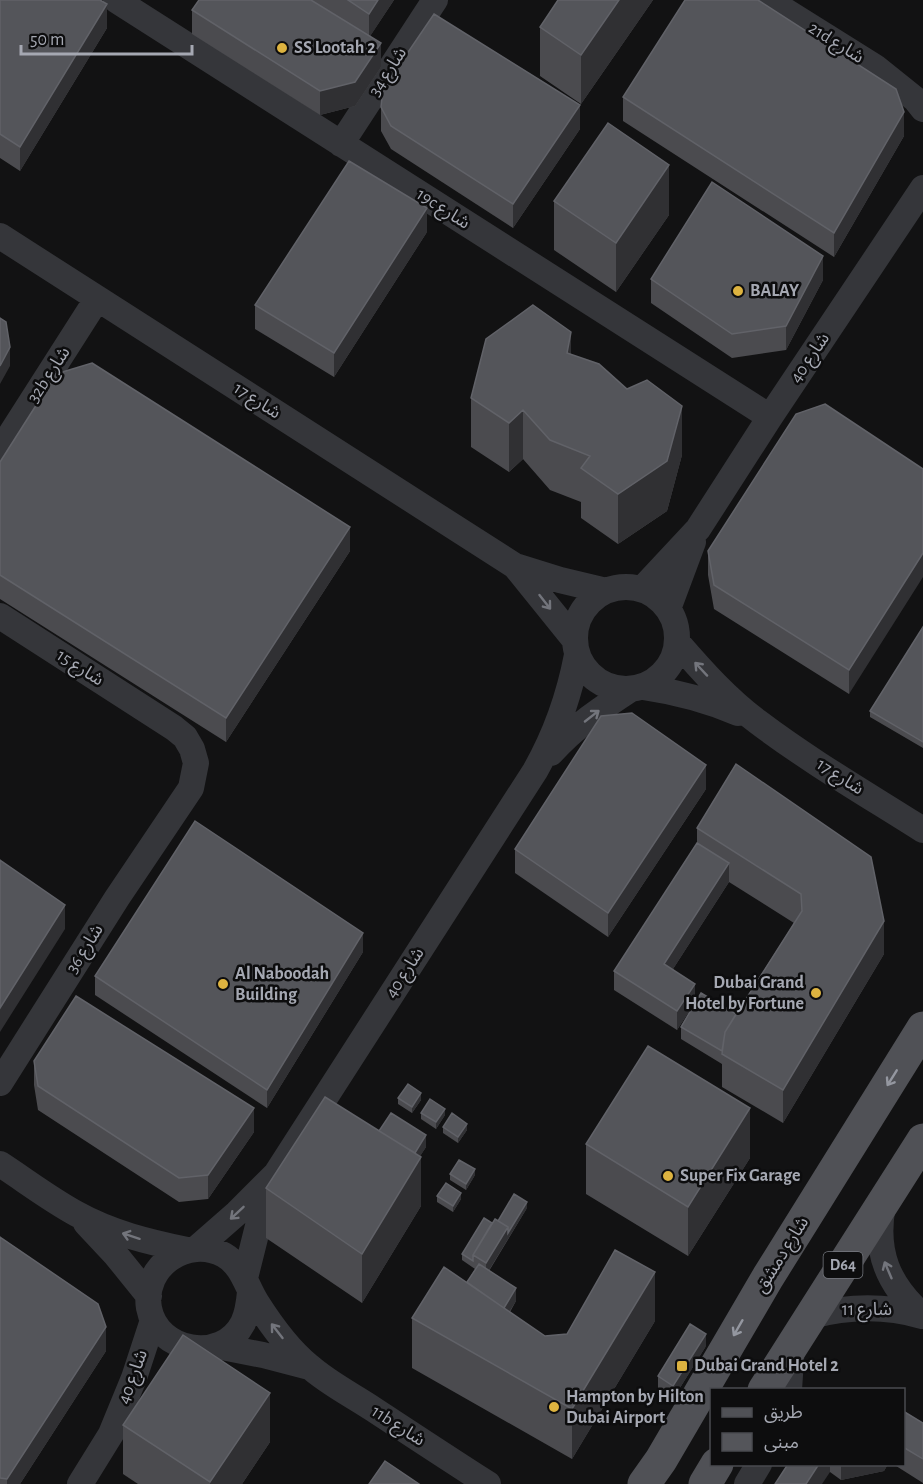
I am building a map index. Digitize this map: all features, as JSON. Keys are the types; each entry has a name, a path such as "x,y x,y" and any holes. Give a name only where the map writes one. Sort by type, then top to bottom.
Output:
{"main road":[{"name":"شارع دمشق","path":"644,1484 661,1460 768,1277 923,1028"},
{"name":"D64","path":"765,1388 885,1199 914,1166 923,1140"},
{"path":"705,1484 716,1466"}],"street":[{"name":"19c شارع","path":"116,0 770,417"},
{"name":"شارع 34","path":"341,144 435,0"},
{"name":"21d شارع","path":"768,0 875,67 907,92 923,109"},
{"name":"21d شارع","path":"875,67 923,90"},
{"name":"شارع 40","path":"642,589 698,529 923,188"},
{"name":"شارع 17","path":"0,236 515,566 606,591"},
{"name":"32b شارع","path":"0,451 97,299"},
{"name":"شارع 40","path":"668,609 698,529"},
{"name":"شارع 17","path":"515,566 575,647"},
{"path":"623,587 642,589 656,597 668,609 676,625 677,642 672,661 660,676 637,688 614,688 598,682 585,670 575,647 576,624 582,610 592,598 606,591 623,587"},
{"name":"شارع 15","path":"0,616 159,720 177,743 182,757 180,784 171,816"},
{"name":"شارع 17","path":"677,642 727,695 758,722 923,830"},
{"name":"شارع 40","path":"192,1249 237,1213 276,1174 535,771 562,716 571,686 575,647"},
{"name":"شارع 40","path":"535,771 579,726 604,706 637,688"},
{"name":"شارع 17","path":"637,688 676,692 705,700 758,722"},
{"name":"شارع 36","path":"0,1083 171,816"},
{"path":"0,1164 78,1214 130,1236 192,1249 212,1250 225,1256 237,1266 248,1285 249,1309 242,1325 231,1337 209,1347 177,1369"},
{"name":"شارع 40","path":"248,1285 258,1226 276,1174"},
{"name":"شارع 11","path":"885,1199 880,1221 880,1242 885,1264 894,1284 923,1316"},
{"path":"78,1214 115,1254 151,1308 162,1332 172,1342 186,1347 209,1347"},
{"path":"151,1308 152,1281 160,1267 172,1256 192,1249"},
{"name":"11b شارع","path":"248,1285 277,1332 309,1367 488,1484"},
{"name":"شارع 11","path":"811,1316 855,1307 878,1307 923,1316"},
{"name":"شارع 40","path":"80,1484 111,1434 134,1378 151,1308"},
{"path":"789,1388 792,1344"},
{"name":"11b شارع","path":"209,1347 263,1355 309,1367"},
{"name":"شارع 40","path":"111,1434 154,1390"},
{"path":"747,1484 758,1466"}],"building":[{"path":"0,0 100,0 107,4 20,147 0,134"},
{"name":"SS Lootah 2","path":"199,0 311,0 381,43 355,82 320,91 192,10"},
{"path":"348,0 378,0 369,14"},
{"path":"558,0 619,0 581,55 540,27"},
{"path":"685,0 758,0 896,89 904,112 834,233 623,97"},
{"path":"434,14 580,105 513,204 391,126 381,107 383,89"},
{"path":"608,123 669,165 616,243 554,201"},
{"path":"349,161 427,208 334,353 255,305"},
{"name":"BALAY","path":"712,182 823,256 786,326 732,334 651,279"},
{"path":"533,305 571,332 567,353 599,364 627,389 647,380 682,406 667,461 618,494 581,468 590,456 550,440 523,410 509,423 471,398 486,339"},
{"path":"0,318 6,322 10,347 0,366"},
{"path":"92,363 350,527 226,718 0,575 0,462 56,374"},
{"path":"825,404 923,469 923,553 849,670 714,585 708,551 796,414"},
{"path":"923,627 923,742 870,711"},
{"path":"632,713 706,765 608,913 515,849 601,716"},
{"name":"Dubai Grand Hotel by Fortune","path":"736,764 871,857 884,921 783,1090 722,1054 725,1032 802,911 801,894 697,828"},
{"name":"Al Naboodah Building","path":"195,821 363,933 267,1090 95,976"},
{"path":"697,843 729,863 664,964 695,984 677,1011 614,971"},
{"path":"0,860 65,905 0,1008"},
{"path":"701,993 736,1014 725,1032 722,1051 681,1027"},
{"path":"76,996 254,1108 208,1175 179,1178 38,1086 34,1061"},
{"path":"648,1046 750,1108 688,1207 586,1144"},
{"path":"408,1084 421,1093 412,1107 398,1098"},
{"path":"325,1097 421,1157 362,1254 266,1188"},
{"path":"430,1099 445,1109 436,1122 421,1113"},
{"path":"391,1113 426,1135 415,1153 379,1131"},
{"path":"452,1113 467,1124 458,1137 443,1127"},
{"path":"459,1160 475,1169 466,1184 450,1174"},
{"path":"446,1183 461,1193 453,1206 437,1196"},
{"path":"514,1194 527,1202 508,1233 508,1227 498,1221"},
{"path":"484,1218 492,1223 473,1255 473,1261 462,1254"},
{"path":"495,1219 508,1227 486,1263 473,1255"},
{"path":"0,1237 98,1304 106,1327 7,1479 0,1478"},
{"path":"615,1250 655,1272 572,1409 412,1318 444,1267 545,1336 567,1334"},
{"path":"479,1264 516,1288 504,1308 467,1282"},
{"path":"690,1324 706,1334 673,1386 658,1376"},
{"path":"183,1335 270,1393 210,1482 123,1425"},
{"path":"905,1412 923,1423 923,1459 905,1448"},
{"path":"385,1461 419,1484 369,1484"},
{"path":"787,1466 818,1466 806,1484 775,1484"}],"place":[{"name":"SS Lootah 2","path":"282,48"},
{"name":"BALAY","path":"738,291"},
{"name":"Al Naboodah Building","path":"223,984"},
{"name":"Dubai Grand Hotel by Fortune","path":"816,993"},
{"name":"Super Fix Garage","path":"668,1176"},
{"name":"Dubai Grand Hotel 2","path":"682,1366"},
{"name":"Hampton by Hilton Dubai Airport","path":"554,1407"}]}
